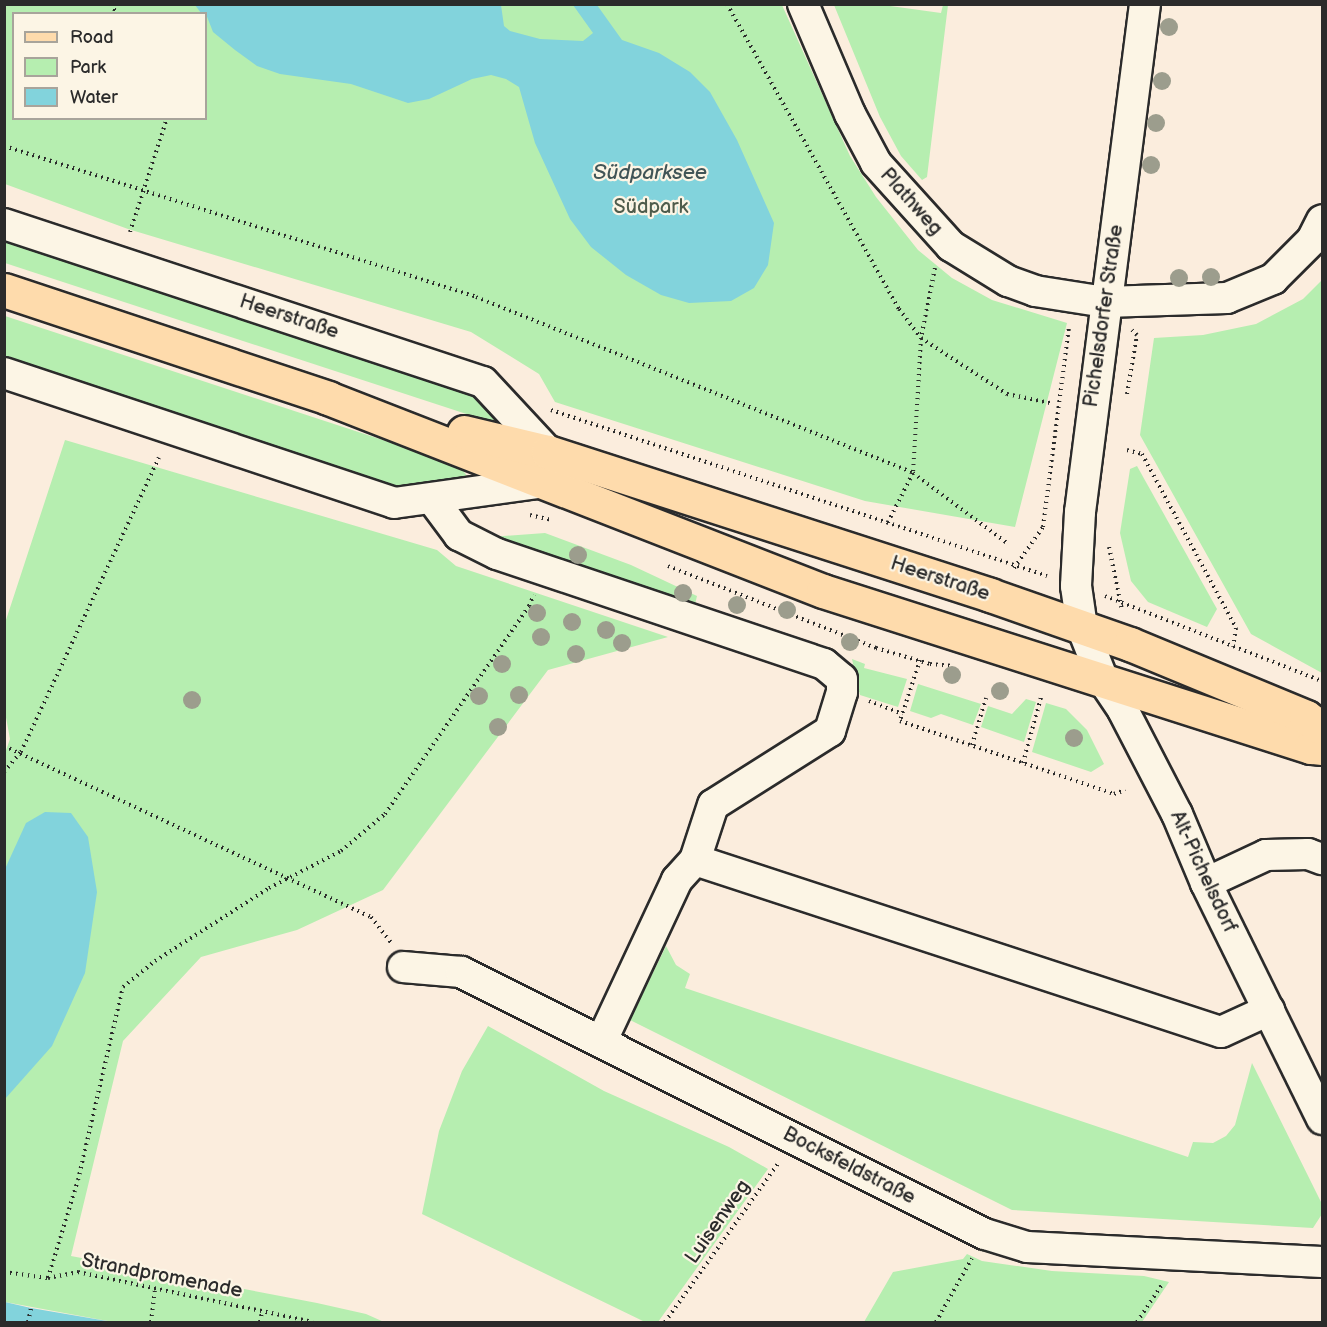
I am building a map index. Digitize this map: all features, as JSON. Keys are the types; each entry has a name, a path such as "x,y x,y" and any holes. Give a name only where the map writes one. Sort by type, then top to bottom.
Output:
{"main road":[{"name":"Heerstraße","path":"4,290 328,398 547,467 1082,627 1306,717 1323,728"},
{"name":"Heerstraße","path":"547,467 823,591 1311,747 1323,748"}],"street":[{"name":"Plathweg","path":"803,4 850,114 876,163 951,246 1008,281 1035,291 1106,302 1227,298 1251,291 1291,264 1312,240 1323,220"},
{"name":"Pichelsdorfer Straße","path":"1082,627 1076,586 1077,546 1145,4"},
{"name":"Heerstraße","path":"4,224 483,382 547,467 433,500 394,503 4,373"},
{"path":"433,500 459,535 542,570 824,664 842,679 842,692 830,731 713,805 696,860 677,880 601,1042"},
{"name":"Alt-Pichelsdorf","path":"1082,627 1103,680 1172,804 1206,883 1323,1119"},
{"path":"1206,883 1266,855 1308,854 1323,859"},
{"path":"696,860 1221,1032 1269,1010"},
{"name":"Bocksfeldstraße","path":"403,967 461,972 986,1234 1027,1247 1323,1263"}],"path":[{"path":"727,4 893,299 921,338 1007,394 1050,403"},
{"path":"130,232 166,120"},
{"path":"4,146 476,297 913,473 1007,543"},
{"path":"886,527 913,473 921,338 928,287 938,261 951,246"},
{"path":"1035,542 1043,527 1069,324 1106,302"},
{"path":"547,408 886,527 1001,561"},
{"path":"1127,450 1142,454 1236,628 1233,647"},
{"path":"4,772 21,752 159,458"},
{"path":"527,514 557,522"},
{"path":"48,1278 78,1180 123,987 155,961 288,879 341,851 385,814 529,606 542,570"},
{"path":"1136,607 1323,681"},
{"path":"923,651 900,721 1114,794 1125,790"},
{"path":"842,692 903,714"},
{"path":"1023,763 1041,697"},
{"path":"972,745 986,698"},
{"path":"4,746 371,917 386,932 403,967"},
{"name":"Luisenweg","path":"665,1323 796,1139"},
{"path":"936,1323 986,1234"},
{"path":"1137,1323 1167,1278 1168,1254"},
{"name":"Strandpromenade","path":"4,1272 48,1278 78,1272 313,1323"},
{"path":"151,1323 155,1288"},
{"path":"28,1323 31,1308"},
{"path":"260,1323 262,1312"}],"green space":[{"name":"Südpark","path":"4,5 782,5 850,156 876,197 918,250 952,278 992,300 1067,323 1015,527 865,501 555,402 539,374 471,332 128,229 5,184"},
{"path":"834,5 883,5 941,13 943,5 948,5 927,177 922,180 901,156 880,117"},
{"path":"5,237 463,388 481,399 500,420 497,424 5,263"},
{"path":"1322,280 1322,673 1251,634 1140,435 1154,338 1203,335 1256,324 1303,299"},
{"path":"5,316 459,465 467,476 465,482 398,493 5,363"},
{"path":"65,440 437,550 456,566 668,637 548,670 383,890 297,930 201,957 123,1041 71,1256 317,1303 366,1314 384,1322 113,1322 5,1302 4,756 10,739 5,712 5,623"},
{"path":"1137,466 1217,609 1207,627 1148,602 1131,581 1120,533 1130,469"},
{"path":"545,533 631,565 697,596 693,613 476,538"},
{"path":"852,659 865,664 864,668 907,679 898,707 860,695"},
{"path":"918,684 981,704 973,725 941,714 931,718 910,711"},
{"path":"1026,699 1036,702 1024,742 981,727 988,706 1012,714"},
{"path":"1046,703 1066,709 1087,730 1104,764 1091,772 1032,752"},
{"path":"666,946 676,965 690,974 685,988 1188,1157 1193,1142 1213,1143 1226,1136 1235,1125 1252,1063 1322,1204 1322,1214 1313,1228 1012,1210 630,1020"},
{"path":"488,1026 604,1091 729,1147 768,1169 658,1322 645,1322 422,1214 439,1131 462,1071"},
{"path":"967,1254 982,1261 1052,1271 1144,1276 1169,1282 1142,1322 864,1322 893,1272 963,1259"}],"water":[{"name":"Südparksee","path":"195,5 501,5 504,26 510,31 540,39 583,41 593,33 573,5 597,5 622,40 659,53 690,72 710,92 737,140 774,223 768,265 754,288 731,301 689,303 661,295 626,275 591,247 570,219 535,143 519,87 506,79 491,75 472,79 429,99 408,103 351,84 280,74 257,66 213,32 207,12 200,12"},
{"path":"45,812 71,813 88,837 97,892 85,973 52,1046 5,1099 5,869 26,823"},
{"path":"5,1302 31,1308 113,1322 5,1322"}]}
